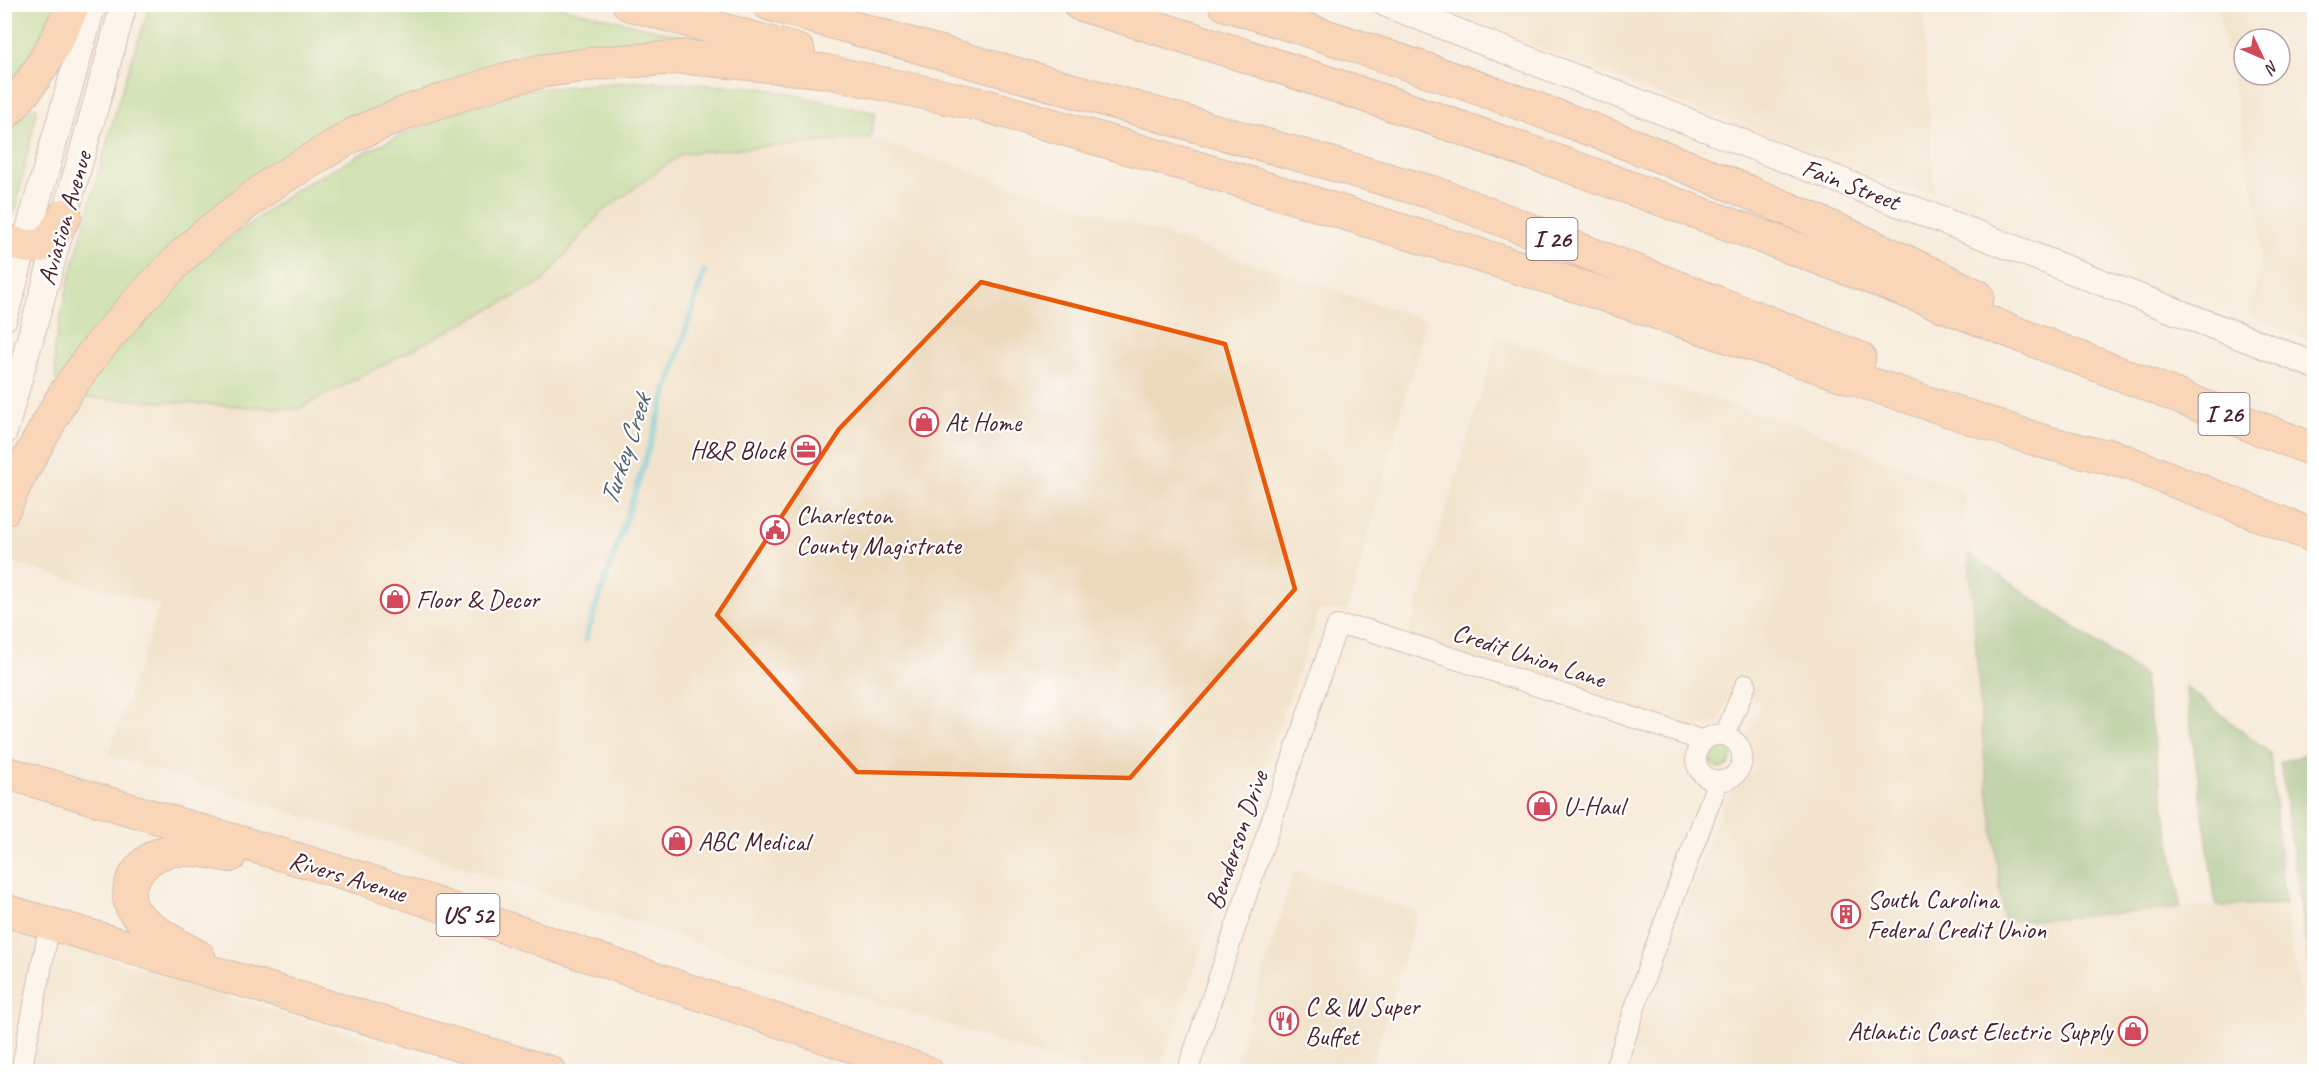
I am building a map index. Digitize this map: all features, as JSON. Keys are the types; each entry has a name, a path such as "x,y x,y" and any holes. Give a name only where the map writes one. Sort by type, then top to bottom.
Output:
{"highway":[{"path":"4,114 36,74 57,39 73,4"},
{"path":"629,4 1256,185 1575,285 2041,441 2129,463"},
{"name":"I 26","path":"770,4 1434,193 2314,536"},
{"name":"I 26","path":"1079,4 1353,90 1495,138 1926,297 2314,450"},
{"path":"1225,4 1462,83 1611,137 1794,210 1882,249 2056,335 2133,378"},
{"path":"4,510 16,482 64,395 93,354 136,304 206,234 271,184 355,134 420,107 504,80 542,71 655,58 684,57 824,71 987,106"},
{"path":"14,244 34,247 44,245 51,239 65,215"}],"main road":[{"name":"Rivers Avenue","path":"4,772 363,879 927,1071"},
{"path":"234,980 161,934 132,907 130,883 146,860 155,854 195,849 363,879"},
{"path":"4,892 50,923"},
{"path":"4,910 234,980 550,1071"}],"street":[{"name":"Aviation Avenue","path":"4,318 14,244 93,4"},
{"name":"Aviation Avenue","path":"4,432 124,4"},
{"name":"Fain Street","path":"1386,4 2314,366"},
{"name":"Credit Union Lane","path":"1336,626 1365,629 1704,741"},
{"name":"Benderson Drive","path":"1187,1071 1336,626"},
{"path":"1725,735 1746,684"},
{"path":"1725,735 1738,743 1742,750 1742,765 1733,777 1718,782 1704,775 1699,769 1696,754 1710,736 1725,735"},
{"path":"1614,1071 1653,953 1718,782"},
{"path":"21,1071 50,923"}],"highlighted area":[{"path":"981,282 1225,344 1295,589 1130,778 857,772 717,615 839,429"}],"shaded area":[{"path":"1428,5 1923,5 1934,192 1896,187"},
{"path":"2217,5 2314,5 2314,342 2248,315 2259,277 2261,228 2233,87 2292,87 2292,27 2232,27 2232,81"},
{"path":"870,138 1426,320 1348,611 1320,611 1159,1071 1087,1071 449,862 108,755 160,605 5,561 4,546 34,469 78,397 542,282 600,213 683,153"},
{"path":"1498,337 1802,426 1964,492 1984,754 2165,908 2285,904 2313,1071 1623,1071 1725,799 1754,769 1746,741 1761,702 1732,691 1719,725 1711,724 1697,730 1406,643"},
{"path":"1294,871 1418,912 1370,1071 1233,1071"},
{"path":"4,925 196,987 426,1057 422,1071 5,1071"}],"green space":[{"path":"5,5 58,5 27,58 5,87"},
{"path":"150,5 553,5 689,38 687,46 363,115 56,380 54,348 69,280 119,99"},
{"path":"638,81 763,88 876,113 870,138 683,153 600,213 542,282 298,409 78,397 136,325 198,262 295,190 365,152 440,117 524,90"},
{"path":"32,108 37,108 16,208 12,215 5,219 5,132"},
{"path":"1969,554 2143,675 2181,908 2004,922 1984,754"},
{"path":"2185,686 2270,753 2285,904 2216,906"},
{"path":"1720,746 1728,749 1731,757 1728,765 1720,768 1712,765 1709,757 1712,749"},
{"path":"2314,752 2314,999 2280,762"}],"waterway":[{"name":"Turkey Creek","path":"585,640 638,483 704,272"}],"place":[{"name":"At Home","path":"924,422"},
{"name":"H&R Block","path":"806,450"},
{"name":"Charleston County Magistrate","path":"775,530"},
{"name":"Floor & Decor","path":"395,599"},
{"name":"U-Haul","path":"1542,806"},
{"name":"ABC Medical","path":"677,841"},
{"name":"South Carolina Federal Credit Union","path":"1846,914"},
{"name":"C & W Super Buffet","path":"1284,1021"},
{"name":"Atlantic Coast Electric Supply","path":"2133,1031"}]}
